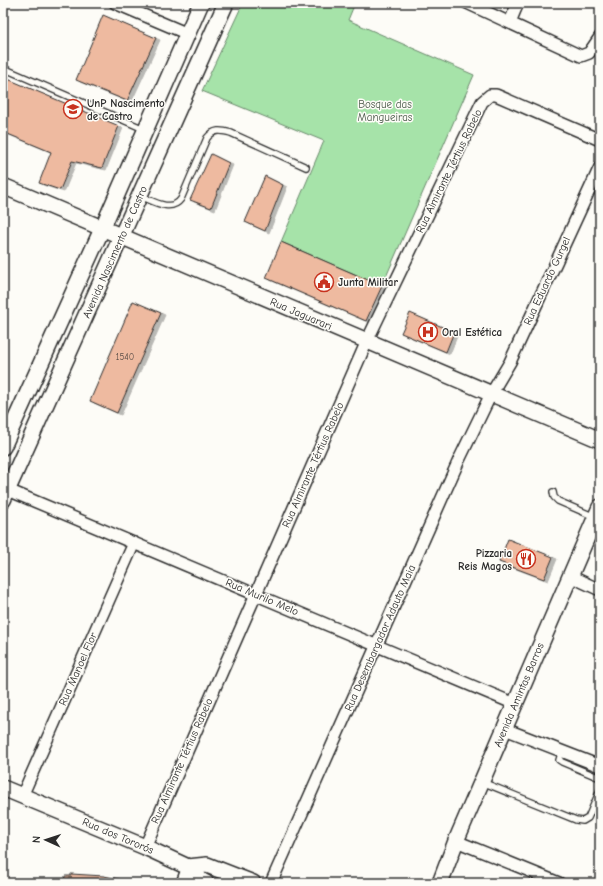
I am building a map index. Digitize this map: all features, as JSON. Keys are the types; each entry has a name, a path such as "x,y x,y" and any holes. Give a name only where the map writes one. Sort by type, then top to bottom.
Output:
{"main road":[{"name":"Avenida Nascimento de Castro","path":"3,447 102,229 201,3"},
{"name":"Avenida Nascimento de Castro","path":"5,495 226,3"},
{"path":"167,83 195,72"},
{"name":"Rua Jaguarari","path":"3,186 600,440"},
{"path":"32,381 38,423"},
{"name":"Avenida Amintas Barros","path":"440,883 456,841 598,512"},
{"name":"Rua dos Tororós","path":"3,788 145,847 188,867 206,883"},
{"name":"Rua dos Tororós","path":"188,867 207,865 253,883"}],"street":[{"path":"115,3 188,34"},
{"path":"467,3 581,56 584,56 591,51 600,36"},
{"path":"510,22 518,3"},
{"name":"Rua Almirante Tértius Rabelo","path":"145,847 367,342 477,111 486,98 490,95 496,95 600,140"},
{"name":"Rua Eduardo Gurgel","path":"491,394 510,362 600,167"},
{"name":"Rua Desembargador Adauto Maia","path":"271,883 459,460 491,394"},
{"name":"Rua Murilo Melo","path":"5,495 134,543 516,704"},
{"name":"Rua Manoel Flor","path":"22,796 134,543"},
{"path":"570,576 600,590"},
{"path":"505,729 600,766"},
{"path":"456,841 559,883"},
{"path":"182,883 188,867"}],"lane":[{"path":"3,68 146,129"},
{"path":"140,196 168,206 178,203 207,138 210,133 216,131 231,133 306,167"},
{"path":"553,492 558,501 598,512"},
{"path":"562,751 560,760 562,762 600,778"},
{"path":"482,782 576,820 583,821 588,818 600,790"}],"green space":[{"name":"Bosque das Mangueiras","path":"243,3 355,3 348,20 474,75 382,286 281,242 324,141 202,91"}],"building":[{"path":"103,15 156,38 127,101 76,80"},
{"path":"3,77 119,126 102,168 72,161 60,190 39,183 51,152 3,132"},
{"path":"211,154 229,163 211,208 190,200"},
{"path":"265,176 283,185 265,231 245,222"},
{"name":"Junta Militar","path":"281,242 382,286 366,321 266,278"},
{"path":"133,301 161,313 117,413 90,401"},
{"name":"Oral Estética","path":"410,313 454,332 446,352 401,333"},
{"name":"Pizzaria Reis Magos","path":"508,539 553,557 544,579 499,562"},
{"path":"71,874 104,876 130,883 64,883 65,876 71,876"}],"place":[{"name":"UnP Nascimento de Castro","path":"73,109"},
{"name":"Junta Militar","path":"324,282"},
{"name":"Oral Estética","path":"428,332"},
{"name":"Pizzaria Reis Magos","path":"526,559"}]}
